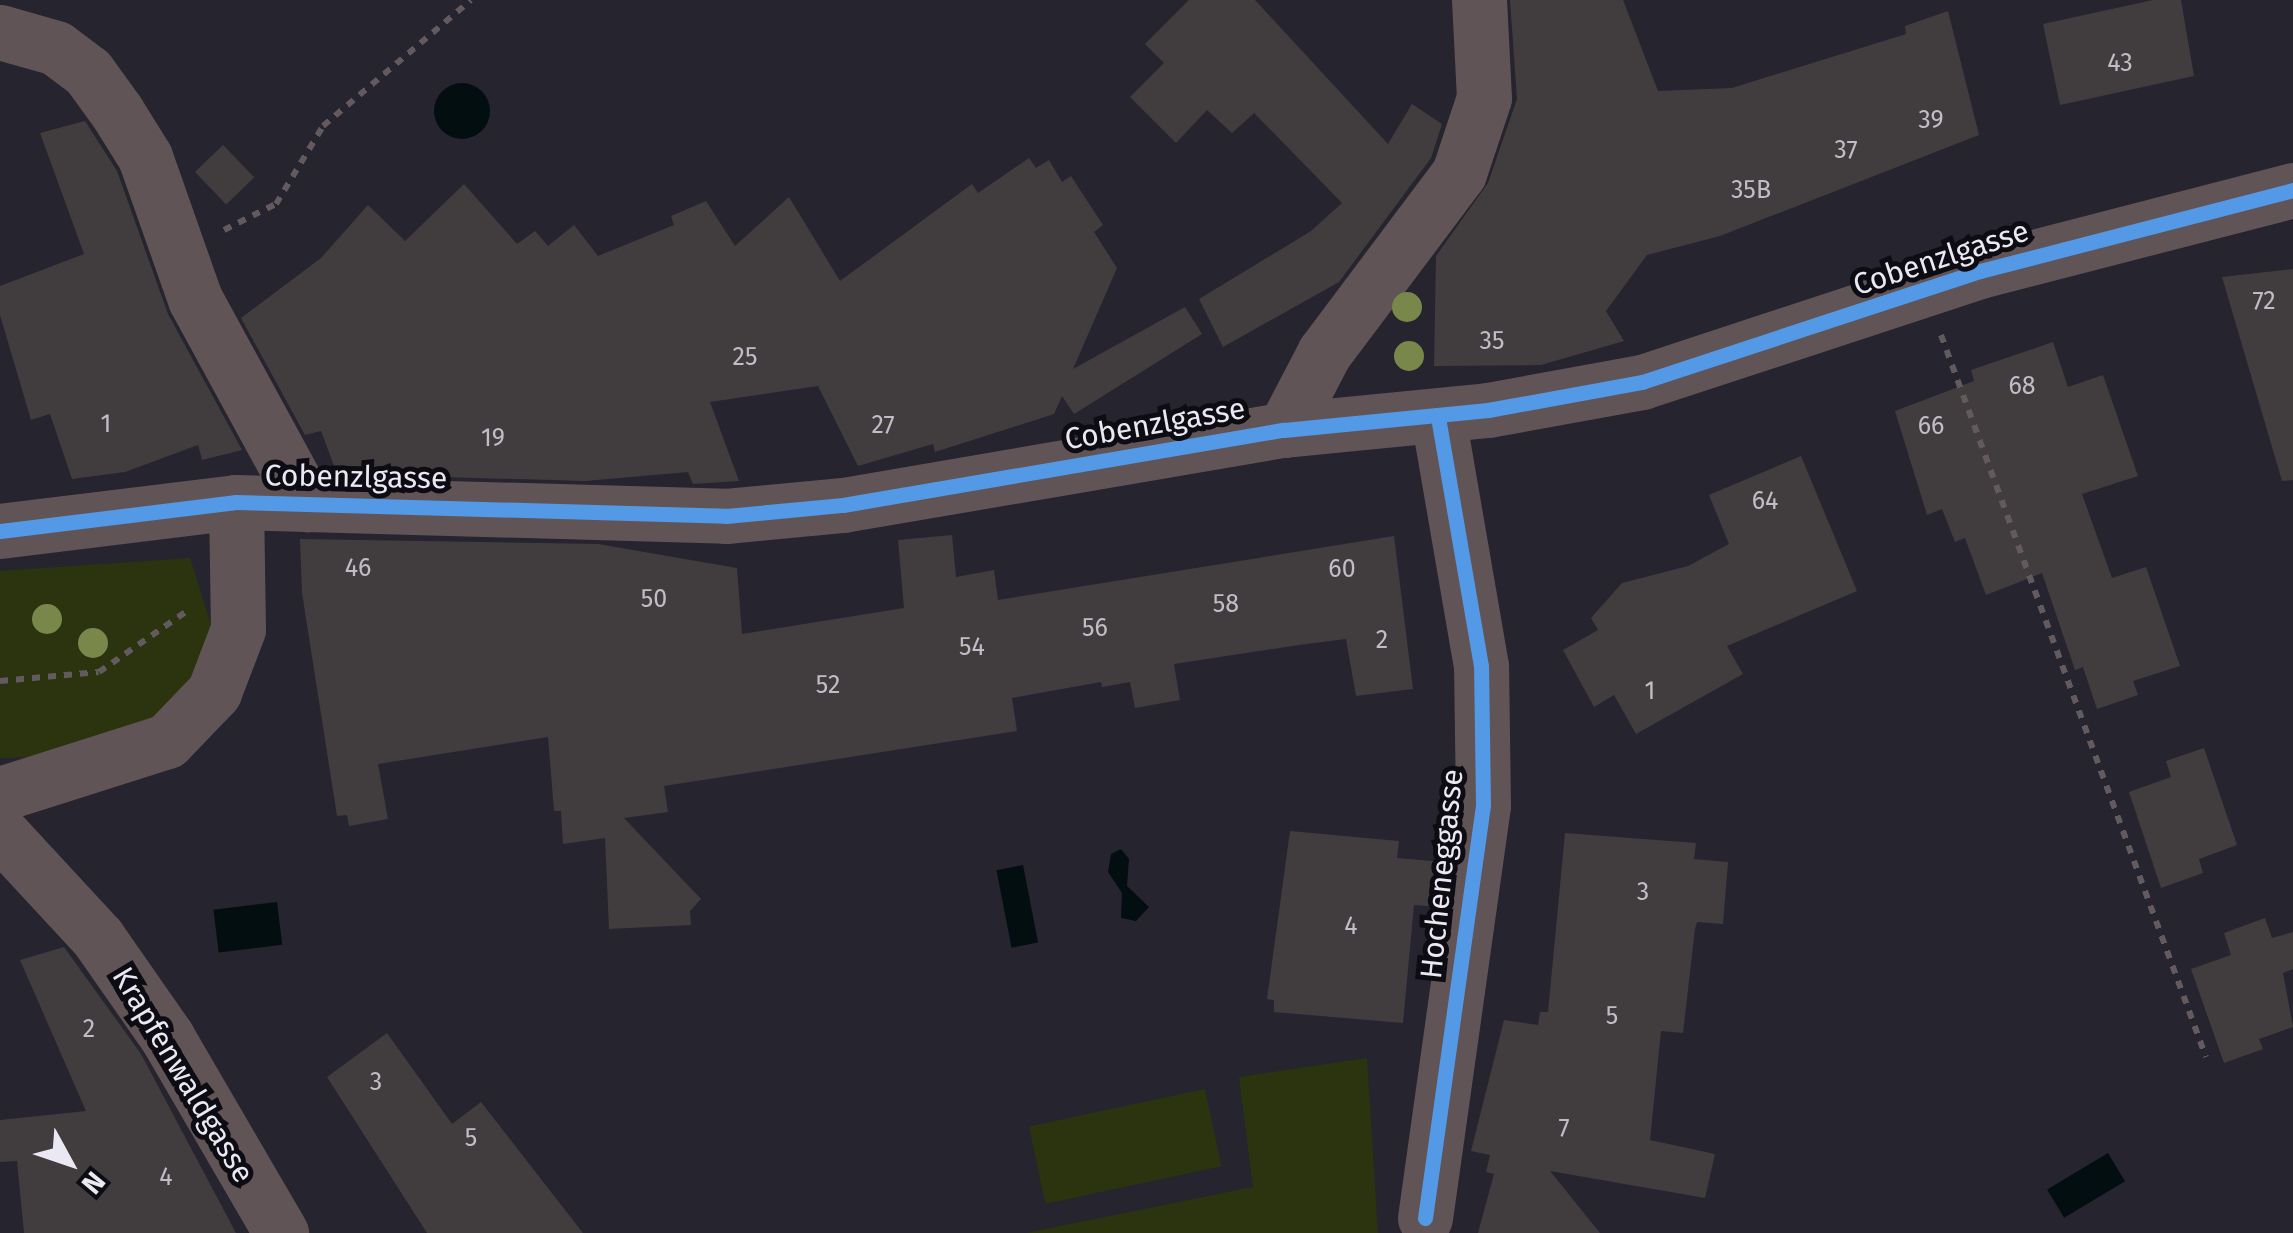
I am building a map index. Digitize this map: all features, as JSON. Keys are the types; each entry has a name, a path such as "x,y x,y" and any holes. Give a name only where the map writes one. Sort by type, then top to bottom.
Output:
{"street":[{"path":"1284,430 1324,353 1459,174 1484,98 1479,0"},
{"path":"0,32 56,48 88,72 145,157 195,299 307,504"},
{"name":"Cobenzlgasse","path":"0,531 236,502 726,516 920,493 1284,430 1438,417 1642,382 1924,290 2293,190"},
{"name":"Hocheneggasse","path":"1425,1218 1483,805 1481,666 1438,417"},
{"path":"0,794 167,741 214,692 238,628 236,502"},
{"name":"Krapfenwaldgasse","path":"0,832 98,938 167,1037 281,1233"}],"path":[{"path":"179,253 276,204 323,126 471,0"},
{"path":"1924,290 2206,1057"},
{"path":"0,681 99,672 238,576"}],"green space":[{"path":"190,558 212,628 188,685 148,722 52,757 0,758 0,571"},
{"path":"1367,1058 1378,1233 1026,1233 1253,1187 1239,1077"},
{"path":"1205,1089 1221,1166 1045,1204 1029,1126"}],"shaded area":[{"path":"462,83 482,91 490,111 482,131 462,139 442,131 434,111 442,91"},
{"path":"1121,849 1129,859 1127,886 1149,907 1136,921 1121,918 1122,893 1108,872 1111,854"},
{"path":"1023,865 1038,943 1012,948 996,870"},
{"path":"277,902 282,945 219,952 213,910"},
{"path":"2108,1153 2125,1181 2064,1218 2047,1190"}],"building":[{"path":"1189,0 1255,0 1388,144 1412,104 1442,124 1431,158 1339,282 1223,347 1199,299 1311,231 1342,203 1254,113 1232,133 1207,110 1176,143 1130,97 1164,63 1145,44"},
{"path":"1510,0 1623,0 1658,91 1732,88 1906,34 1905,26 1948,11 1979,135 1720,236 1647,255 1606,311 1624,341 1541,365 1434,366 1436,256 1488,183 1517,99"},
{"path":"2153,0 2181,0 2194,76 2060,105 2043,24"},
{"path":"85,121 117,171 168,314 242,450 202,460 198,445 125,472 72,479 50,414 31,420 0,315 0,286 84,254 40,133"},
{"path":"223,145 254,177 226,204 195,172"},
{"path":"1029,158 1036,168 1049,160 1062,182 1071,176 1103,225 1094,232 1117,268 1073,369 1185,307 1202,334 1074,414 1062,396 1054,414 935,452 933,444 858,466 818,386 710,402 739,481 693,484 688,472 585,481 337,474 321,431 305,435 241,318 321,258 368,205 405,241 464,184 517,244 535,231 548,246 574,225 598,256 674,225 671,216 706,201 735,246 789,197 840,281 972,184 978,193"},
{"path":"2293,269 2293,480 2282,481 2222,277"},
{"path":"2053,342 2068,387 2103,375 2138,476 2082,494 2112,578 2146,567 2180,666 2133,681 2138,695 2097,709 2083,667 2075,670 2042,573 1986,595 1965,538 1955,542 1942,509 1927,515 1895,411 1974,381 1971,370"},
{"path":"1801,456 1857,591 1727,646 1743,674 1636,734 1614,695 1594,707 1563,650 1598,630 1591,618 1622,583 1688,566 1729,544 1709,495"},
{"path":"952,535 956,577 994,570 998,600 1394,536 1413,689 1356,696 1346,639 1299,645 1174,664 1180,700 1135,708 1130,682 1102,687 1101,682 1012,698 1017,731 664,786 668,812 624,818 701,899 690,911 691,925 609,929 605,838 563,844 561,811 554,811 548,737 378,764 388,819 349,826 347,815 337,816 302,593 300,539 598,544 737,568 742,634 904,608 898,540"},
{"path":"2204,748 2237,845 2199,859 2203,873 2161,888 2129,792 2171,777 2166,761"},
{"path":"1290,831 1399,841 1397,858 1443,862 1437,907 1414,905 1403,1023 1274,1012 1274,1000 1267,999"},
{"path":"1565,833 1696,843 1694,859 1728,862 1723,924 1697,922 1695,929 1683,1033 1661,1031 1650,1140 1715,1154 1705,1198 1550,1171 1600,1233 1478,1233 1494,1174 1486,1172 1490,1155 1471,1151 1504,1020 1538,1025 1540,1012 1548,1012"},
{"path":"2265,918 2272,938 2293,932 2293,969 2283,973 2293,1027 2259,1039 2263,1049 2224,1063 2191,969 2231,955 2224,933"},
{"path":"64,947 141,1054 236,1233 24,1233 17,1161 0,1162 0,1120 86,1111 20,960"},
{"path":"387,1033 452,1124 481,1102 583,1233 427,1233 327,1077"}],"cycle path":[{"path":"0,531 236,502 726,516 843,505 1284,430 1488,410 1642,382 1980,271 2293,190"},
{"path":"1425,1218 1483,805 1481,666 1438,417"}]}
